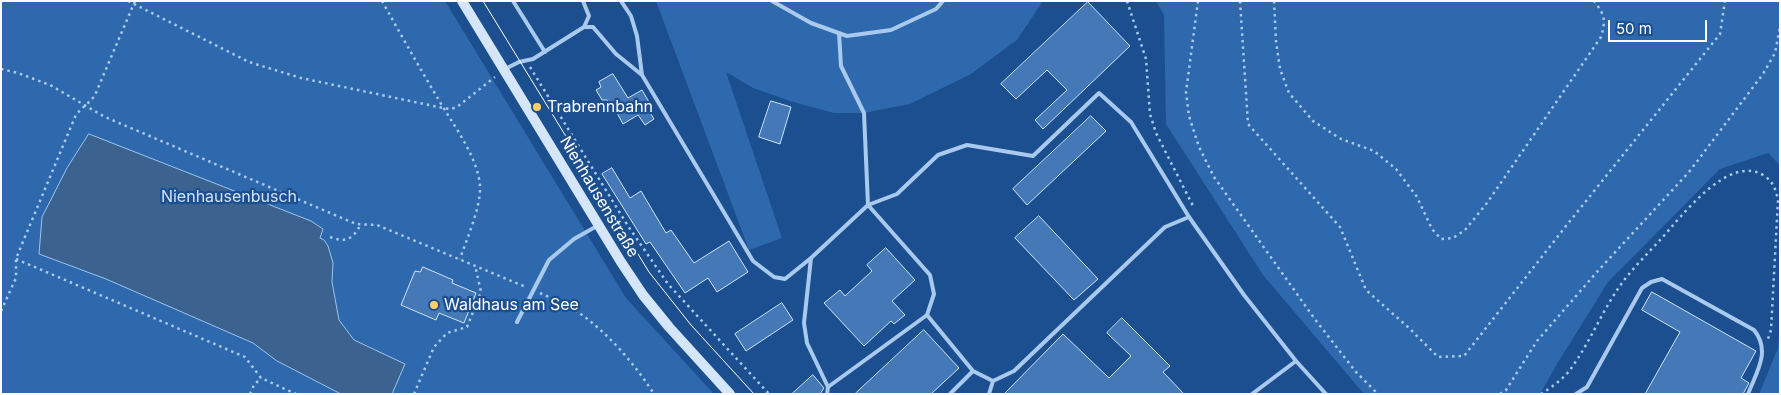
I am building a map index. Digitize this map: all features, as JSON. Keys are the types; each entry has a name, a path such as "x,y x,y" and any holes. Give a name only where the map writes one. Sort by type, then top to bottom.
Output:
{"main road":[{"name":"Nienhausenstraße","path":"462,1 643,295 669,327 730,394"}],"lane":[{"path":"513,1 545,52"},
{"path":"583,1 589,16 584,27"},
{"path":"621,1 631,16 637,36 642,75"},
{"path":"772,1 810,23 847,36 890,30 936,9 943,1"},
{"path":"504,70 519,62 534,59 584,27 593,27 616,54 642,75 753,261 774,277 785,279 811,258 868,205 897,194 938,155 967,146 1033,156 1099,93 1131,122 1189,217 1244,295 1296,361 1326,394"},
{"path":"828,387 927,314 934,294 930,275 868,205 864,113 841,66 839,33"},
{"path":"989,394 993,381 1014,371 1165,228 1189,217"},
{"path":"517,322 549,260 574,239 599,225"},
{"path":"811,258 804,323 807,343 828,387 827,394"},
{"path":"1576,394 1587,388 1642,288 1651,282 1662,279 1754,330 1761,338 1763,354 1748,394"},
{"path":"927,314 973,371 993,381"},
{"path":"1252,394 1296,361"},
{"path":"950,394 973,371"}],"path":[{"path":"128,1 135,2 164,20 249,62 301,78 443,108 451,109 457,107 504,70"},
{"path":"382,1 474,162 480,186 476,210 460,259"},
{"path":"1128,1 1146,59 1150,114 1156,133 1194,208"},
{"path":"1198,1 1186,92 1189,116 1199,148 1214,178 1314,318 1356,372 1378,394"},
{"path":"1240,1 1248,124 1340,227 1366,290 1438,357 1464,356 1720,34 1725,1"},
{"path":"1274,1 1276,41 1280,69 1289,93 1313,122 1341,139 1374,151 1396,169 1417,197 1432,229 1441,239 1453,238 1465,230 1487,203 1601,37 1605,23 1602,11 1594,1"},
{"path":"1,311 16,278 16,259 78,110 86,106 95,96 135,2"},
{"path":"1500,394 1506,390 1537,341 1596,273 1689,172 1763,74 1775,53 1780,27"},
{"path":"526,60 628,226 668,284 768,394"},
{"path":"1,69 50,85 105,118 347,221 356,224 377,224 564,304 595,326 633,364 654,394"},
{"path":"1540,394 1553,386 1572,369 1625,279 1698,198 1733,173 1744,170 1758,172 1766,177 1776,189 1778,200 1771,330 1763,354"},
{"path":"330,237 346,240 354,235 361,224"},
{"path":"16,259 245,357 261,378 296,394"},
{"path":"414,394 434,347 447,333 467,327 481,292 474,265"},
{"path":"250,394 254,385 261,378"}],"green space":[{"name":"Nienhausenbusch","path":"1,1 445,1 626,298 714,394 1,394"},
{"path":"656,1 1043,1 1017,40 971,74 910,104 864,113 834,113 793,102 753,88 726,72 782,238 749,250"},
{"path":"1156,1 1780,1 1780,165 1768,153 1720,169 1608,282 1540,394 1364,394 1263,275 1166,124 1164,15"},
{"path":"1780,328 1780,394 1759,394 1778,348"}],"shaded area":[{"path":"89,134 311,221 323,229 320,238 328,246 333,263 332,282 339,320 354,340 405,364 392,394 341,394 277,361 253,343 106,279 39,254 42,217 67,168"}],"building":[{"path":"1088,2 1130,46 1043,129 1035,120 1067,90 1047,70 1016,99 1001,84"},
{"path":"613,74 628,98 642,90 652,107 648,109 654,119 645,125 638,115 623,124 612,104 607,100 602,100 596,90 601,87 599,82"},
{"path":"771,101 791,107 780,144 759,137"},
{"path":"1091,116 1106,131 1027,205 1013,189"},
{"path":"612,168 630,198 641,191 666,233 671,230 694,263 729,241 748,272 717,292 708,278 685,293 650,242 646,244 602,174"},
{"path":"1039,216 1098,279 1074,300 1015,238"},
{"path":"886,248 915,280 892,301 905,315 894,324 891,321 864,346 824,303 840,290 845,296 872,271 867,265"},
{"path":"423,267 453,280 452,283 476,293 464,323 439,313 436,320 401,305 415,271 420,272"},
{"path":"1652,292 1756,351 1741,378 1749,383 1743,394 1645,394 1680,332 1642,310"},
{"path":"782,303 793,320 746,351 735,334"},
{"path":"1122,318 1170,366 1163,372 1184,394 1004,394 1063,334 1109,378 1131,356 1107,333"},
{"path":"924,330 959,368 931,394 855,394"},
{"path":"813,375 824,388 820,394 792,394"}],"tram line":[{"path":"483,1 649,272 691,325 754,394"}],"place":[{"name":"Trabrennbahn","path":"537,107"},
{"name":"Waldhaus am See","path":"434,305"}]}
